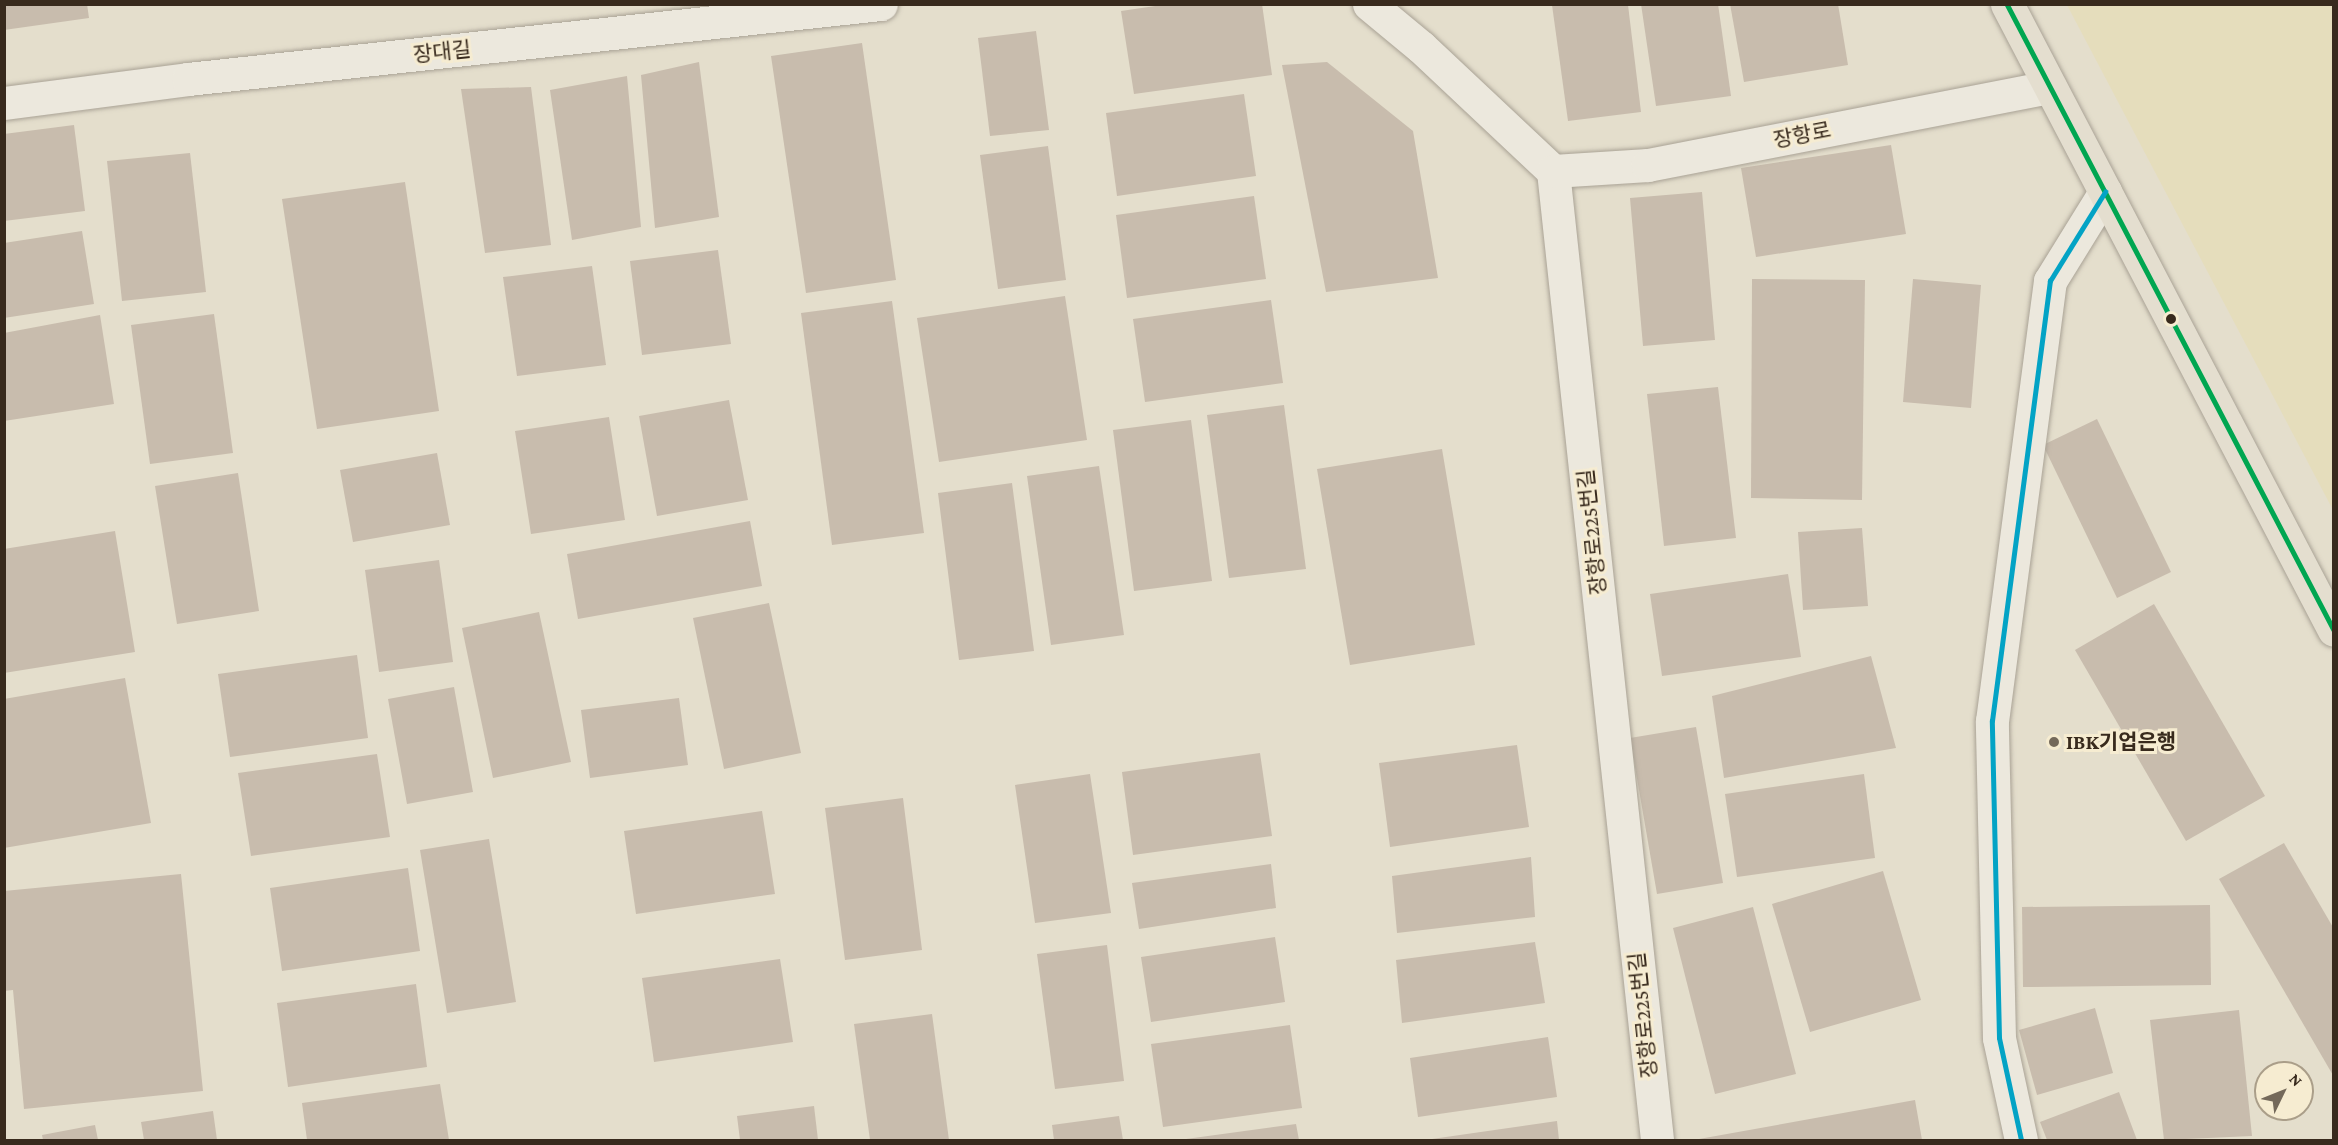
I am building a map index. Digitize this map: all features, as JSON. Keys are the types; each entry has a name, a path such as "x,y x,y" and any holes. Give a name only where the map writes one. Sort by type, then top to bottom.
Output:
{"main road":[{"path":"2007,4 2331,619"}],"street":[{"name":"장대길","path":"4,103 188,79 880,4"},
{"path":"1369,4 1421,47 1553,171"},
{"name":"장항로","path":"1553,171 1648,165 2050,87"},
{"name":"장항로225번길","path":"1553,171 1657,1140"},
{"path":"2021,1140 1999,1038 1992,721 2050,280 2105,192"}],"shaded area":[{"path":"2067,5 2333,5 2333,510"}],"building":[{"path":"4,4 87,4 89,18 4,30"},
{"path":"1169,4 1262,4 1272,75 1134,94 1121,11"},
{"path":"1641,4 1718,4 1731,96 1656,106"},
{"path":"1730,4 1838,4 1848,65 1744,82"},
{"path":"1552,5 1628,5 1641,112 1568,121"},
{"path":"1036,31 1049,130 990,136 978,38"},
{"path":"862,43 896,280 806,293 771,56"},
{"path":"699,62 719,217 655,228 641,75"},
{"path":"1327,62 1413,131 1438,278 1326,292 1282,65"},
{"path":"627,76 641,227 572,240 550,90"},
{"path":"531,87 551,245 485,253 461,89"},
{"path":"1244,94 1256,176 1117,196 1106,113"},
{"path":"74,125 85,211 4,221 4,134"},
{"path":"1891,145 1906,234 1756,257 1741,168"},
{"path":"1048,146 1066,280 998,289 980,155"},
{"path":"190,153 206,292 122,301 107,161"},
{"path":"405,182 439,411 317,429 282,199"},
{"path":"1702,192 1715,340 1643,346 1630,198"},
{"path":"1254,196 1266,279 1127,298 1116,215"},
{"path":"82,231 94,304 4,318 4,243"},
{"path":"718,250 731,344 642,355 630,261"},
{"path":"592,266 606,365 517,376 503,277"},
{"path":"1752,279 1865,280 1862,500 1751,498"},
{"path":"1913,279 1981,285 1971,408 1903,402"},
{"path":"1065,296 1087,440 939,462 917,318"},
{"path":"1271,300 1283,383 1145,402 1133,319"},
{"path":"892,301 924,533 832,545 801,313"},
{"path":"214,314 233,453 150,464 131,325"},
{"path":"100,315 114,404 4,421 4,333"},
{"path":"1718,387 1736,538 1664,546 1647,394"},
{"path":"729,400 748,500 657,516 639,416"},
{"path":"1284,405 1306,569 1229,578 1207,415"},
{"path":"609,417 625,520 531,534 515,431"},
{"path":"2097,419 2171,572 2117,598 2043,445"},
{"path":"1191,420 1212,581 1134,591 1113,430"},
{"path":"1442,449 1475,645 1350,665 1317,469"},
{"path":"437,453 450,525 353,542 340,470"},
{"path":"1099,466 1124,635 1051,645 1027,476"},
{"path":"238,473 259,611 177,624 155,486"},
{"path":"1012,483 1034,651 959,660 938,493"},
{"path":"750,521 762,586 578,619 567,554"},
{"path":"1862,528 1868,606 1803,610 1798,532"},
{"path":"115,531 135,652 4,673 4,549"},
{"path":"439,560 453,662 379,672 365,570"},
{"path":"1788,574 1801,657 1662,676 1650,594"},
{"path":"769,603 801,753 724,769 693,618"},
{"path":"2154,604 2265,796 2186,841 2075,650"},
{"path":"539,612 571,762 493,778 462,628"},
{"path":"357,655 368,738 230,757 218,674"},
{"path":"1871,656 1896,748 1724,778 1712,696"},
{"path":"125,678 151,823 4,848 4,699"},
{"path":"454,687 473,792 407,804 388,699"},
{"path":"679,698 688,765 590,778 581,710"},
{"path":"1696,727 1723,883 1657,894 1630,738"},
{"path":"1517,745 1529,827 1390,847 1379,763"},
{"path":"1260,753 1272,836 1133,855 1122,772"},
{"path":"377,754 390,837 251,856 238,773"},
{"path":"1090,774 1111,913 1035,923 1015,785"},
{"path":"1864,774 1875,858 1737,877 1725,794"},
{"path":"903,798 922,950 845,960 825,808"},
{"path":"762,811 775,894 636,914 624,831"},
{"path":"489,839 516,1002 447,1013 420,850"},
{"path":"2284,843 2334,929 2334,1077 2219,879"},
{"path":"1531,857 1535,917 1397,933 1392,876"},
{"path":"1271,864 1276,908 1139,929 1132,883"},
{"path":"408,868 420,951 282,971 270,888"},
{"path":"1883,871 1921,1000 1810,1032 1772,904"},
{"path":"181,874 203,1091 24,1109 13,990 4,991 4,891"},
{"path":"2210,905 2211,985 2023,987 2022,907"},
{"path":"1753,907 1796,1074 1715,1094 1673,928"},
{"path":"1275,937 1285,1002 1151,1022 1141,957"},
{"path":"1535,942 1545,1003 1402,1023 1396,960"},
{"path":"1107,945 1124,1081 1055,1089 1037,954"},
{"path":"780,959 793,1042 654,1062 642,978"},
{"path":"416,984 427,1067 288,1087 277,1003"},
{"path":"2095,1008 2113,1073 2037,1095 2019,1030"},
{"path":"2239,1010 2252,1136 2164,1140 2150,1020"},
{"path":"932,1014 949,1140 870,1140 854,1024"},
{"path":"1290,1025 1302,1108 1163,1127 1151,1044"},
{"path":"1548,1037 1557,1097 1418,1117 1410,1058"},
{"path":"440,1084 449,1140 307,1140 302,1103"},
{"path":"2119,1092 2137,1140 2047,1140 2040,1122"},
{"path":"1915,1100 1922,1140 1699,1140 1699,1139"},
{"path":"814,1106 818,1140 740,1140 737,1116"},
{"path":"213,1111 217,1140 144,1140 141,1122"},
{"path":"1119,1116 1123,1140 1054,1140 1052,1125"},
{"path":"1557,1121 1559,1140 1432,1140 1432,1139"},
{"path":"1296,1124 1299,1140 1186,1140 1186,1139"},
{"path":"95,1125 98,1140 43,1140 42,1135"}],"transit line":[{"path":"2007,4 2334,630"},
{"path":"2021,1140 1999,1038 1992,721 2050,281 2105,192"}],"place":[{"name":"IBK기업은행","path":"2054,742"}]}
